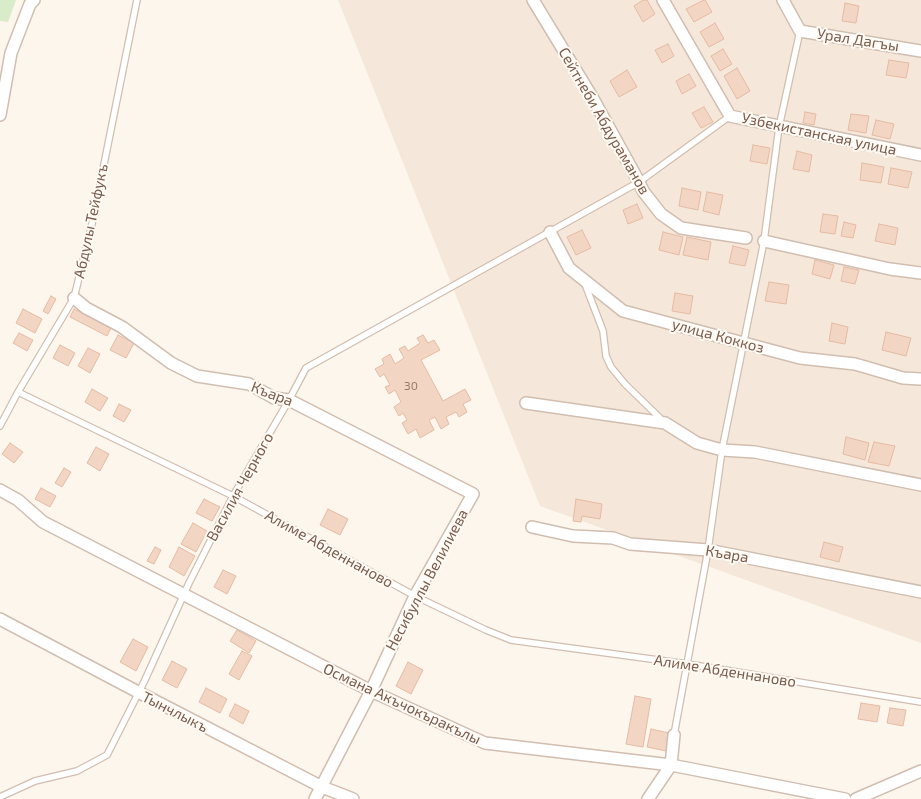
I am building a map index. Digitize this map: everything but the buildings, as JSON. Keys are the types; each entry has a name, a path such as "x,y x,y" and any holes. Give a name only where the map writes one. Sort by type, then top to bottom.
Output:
{"street":[{"path":"0,115 11,52 30,4 34,0"},
{"name":"Сейтнеби Абдураманов","path":"533,0 592,97 643,191 660,214 681,228 746,238"},
{"name":"Узбекистанская улица","path":"663,0 730,116 921,155"},
{"name":"Урал Дагъы","path":"783,0 800,31 921,51"},
{"name":"улица Коккоз","path":"550,232 569,268 624,311 800,358 855,364 903,378 921,379"},
{"path":"764,241 890,269 921,273"},
{"name":"Къара","path":"74,298 86,308 122,327 171,363 197,376 249,384 274,398 290,400 473,494"},
{"path":"526,403 665,423 697,443 722,450 755,452 921,485"},
{"name":"Османа Акъчокъракълы","path":"0,490 18,500 43,522 371,691 484,743 671,765 845,799"},
{"name":"Несибуллы Велилиева","path":"315,799 371,691 415,596 473,494"},
{"name":"Къара","path":"532,527 573,536 613,538 630,544 708,550 921,592"},
{"name":"Тынчлыкъ","path":"0,619 322,787 353,799"},
{"path":"648,799 671,765 674,736"},
{"path":"856,799 921,771"}],"lane":[{"name":"Абдулы Тейфукъ","path":"0,426 74,298 92,224 137,0"},
{"path":"674,736 708,550 722,450 742,342 764,241 779,127 800,31"},
{"name":"Василия Черного","path":"0,797 35,781 78,771 107,755 233,496 290,400 306,368 639,182 730,116"},
{"path":"584,280 603,331 606,356 611,367 625,384 665,423"},
{"name":"Алиме Абденнаново","path":"18,392 233,496 415,596 486,630 512,640 688,664 921,702"}],"shaded area":[{"path":"338,0 921,0 921,643 540,506"}],"green space":[{"path":"0,0 16,0 8,22 0,21"}]}
